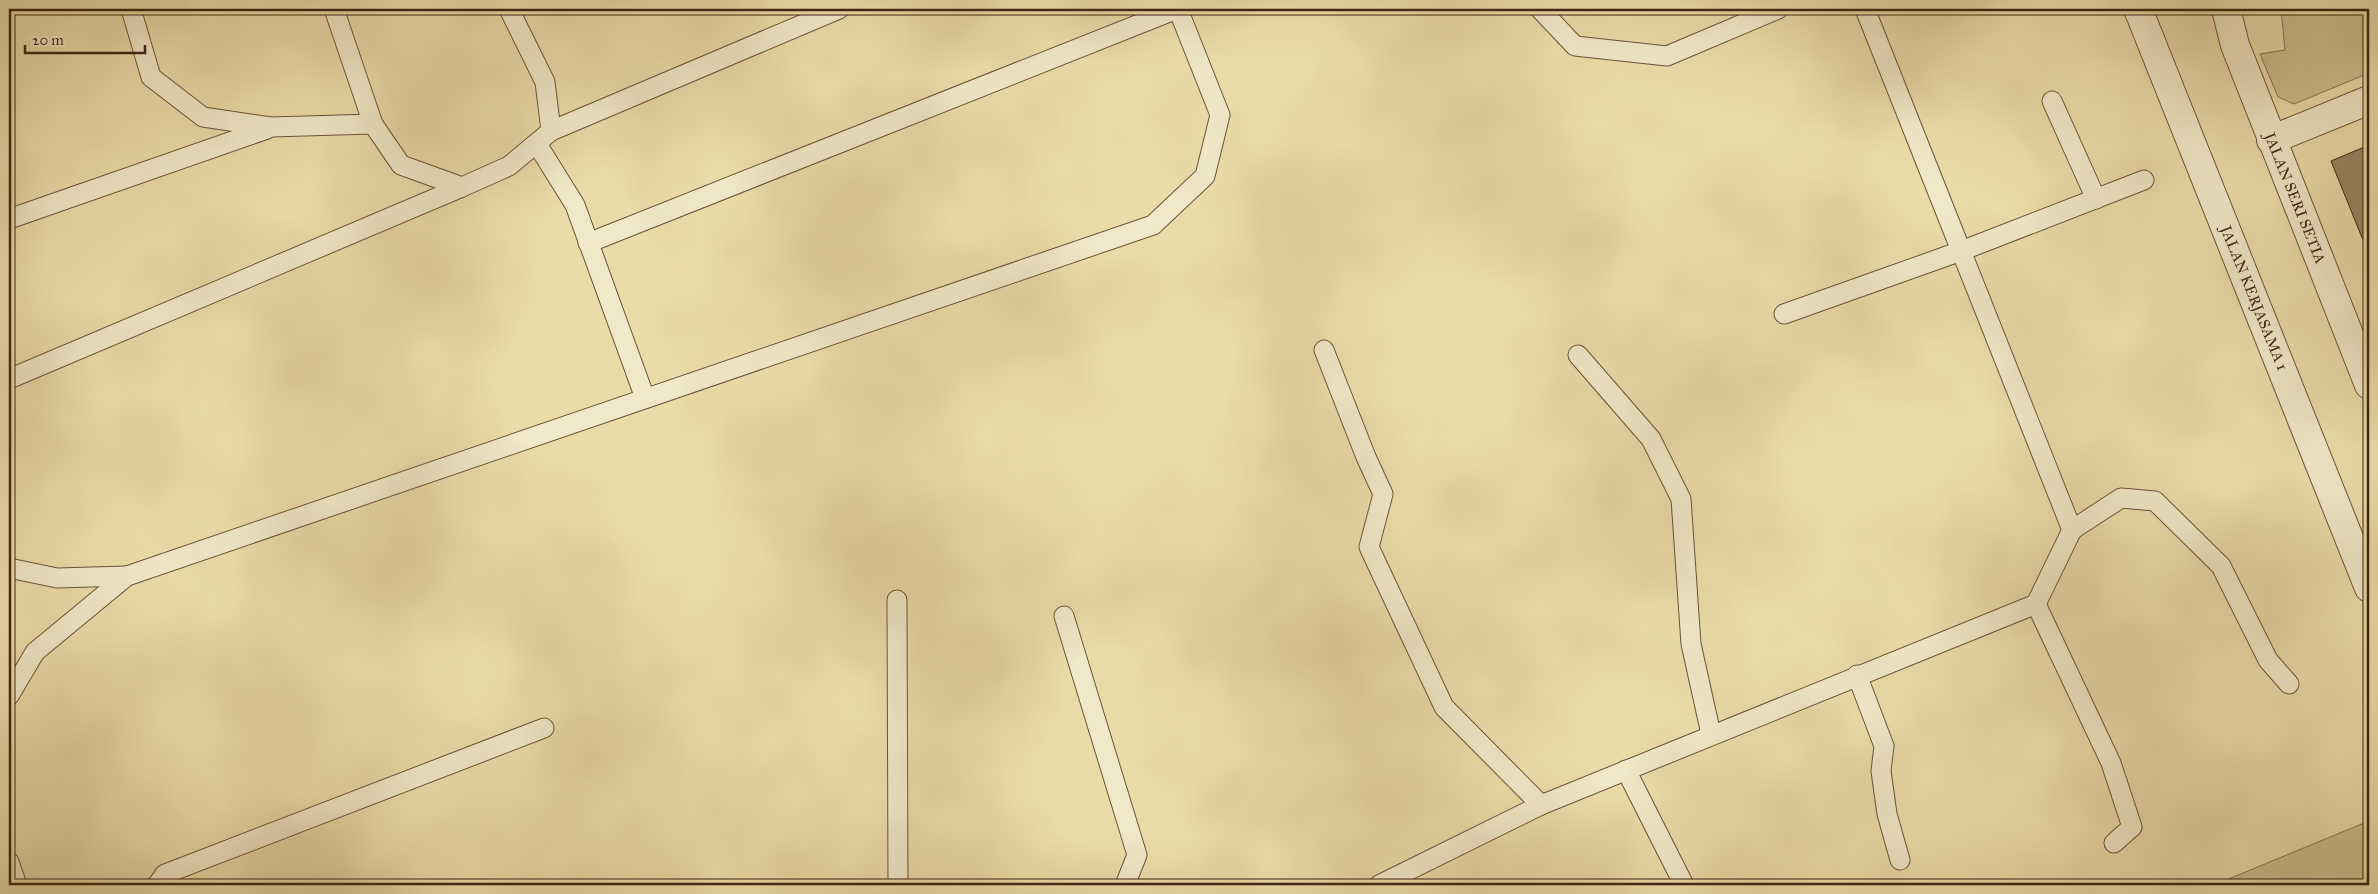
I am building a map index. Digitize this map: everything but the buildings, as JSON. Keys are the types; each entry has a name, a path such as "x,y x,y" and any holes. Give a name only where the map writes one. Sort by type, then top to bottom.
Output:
{"street":[{"name":"JALAN KERJASAMA 1","path":"2138,9 2369,588"},
{"name":"JALAN SERI SETIA","path":"2226,9 2235,45 2271,140 2369,385"},
{"path":"2271,140 2369,100"}],"lane":[{"path":"131,9 151,78 203,116 270,127 373,124"},
{"path":"334,9 373,124 401,165 462,187"},
{"path":"509,9 545,82 544,138 575,205 645,398"},
{"path":"9,379 462,187 509,166 544,138 839,9"},
{"path":"9,568 57,578 127,576 1153,225 1205,176 1220,115 1178,9 588,243"},
{"path":"1540,9 1575,46 1666,56 1778,9"},
{"path":"1865,9 2072,530"},
{"path":"2052,101 2096,199"},
{"path":"9,219 270,127"},
{"path":"1784,314 1961,251 2144,180"},
{"path":"1324,350 1366,458 1384,494 1369,546 1444,707 1540,805"},
{"path":"1578,355 1651,439 1681,499 1691,644 1711,734"},
{"path":"1379,885 1540,805 1711,734 2036,604 2072,530 2121,498 2155,501 2221,566 2268,660 2289,684"},
{"path":"9,696 35,652 127,576"},
{"path":"897,600 898,885"},
{"path":"2036,604 2111,763 2132,827 2114,843"},
{"path":"1064,616 1136,855 1125,885"},
{"path":"1857,675 1884,746 1881,771 1887,814 1900,860"},
{"path":"157,885 165,874 544,728"},
{"path":"1626,770 1684,885"},
{"path":"9,862 17,885"}],"shaded area":[{"path":"2281,9 2369,9 2369,73 2294,104 2278,97 2260,54 2285,50"},
{"path":"2369,821 2369,885 2214,885"}]}
